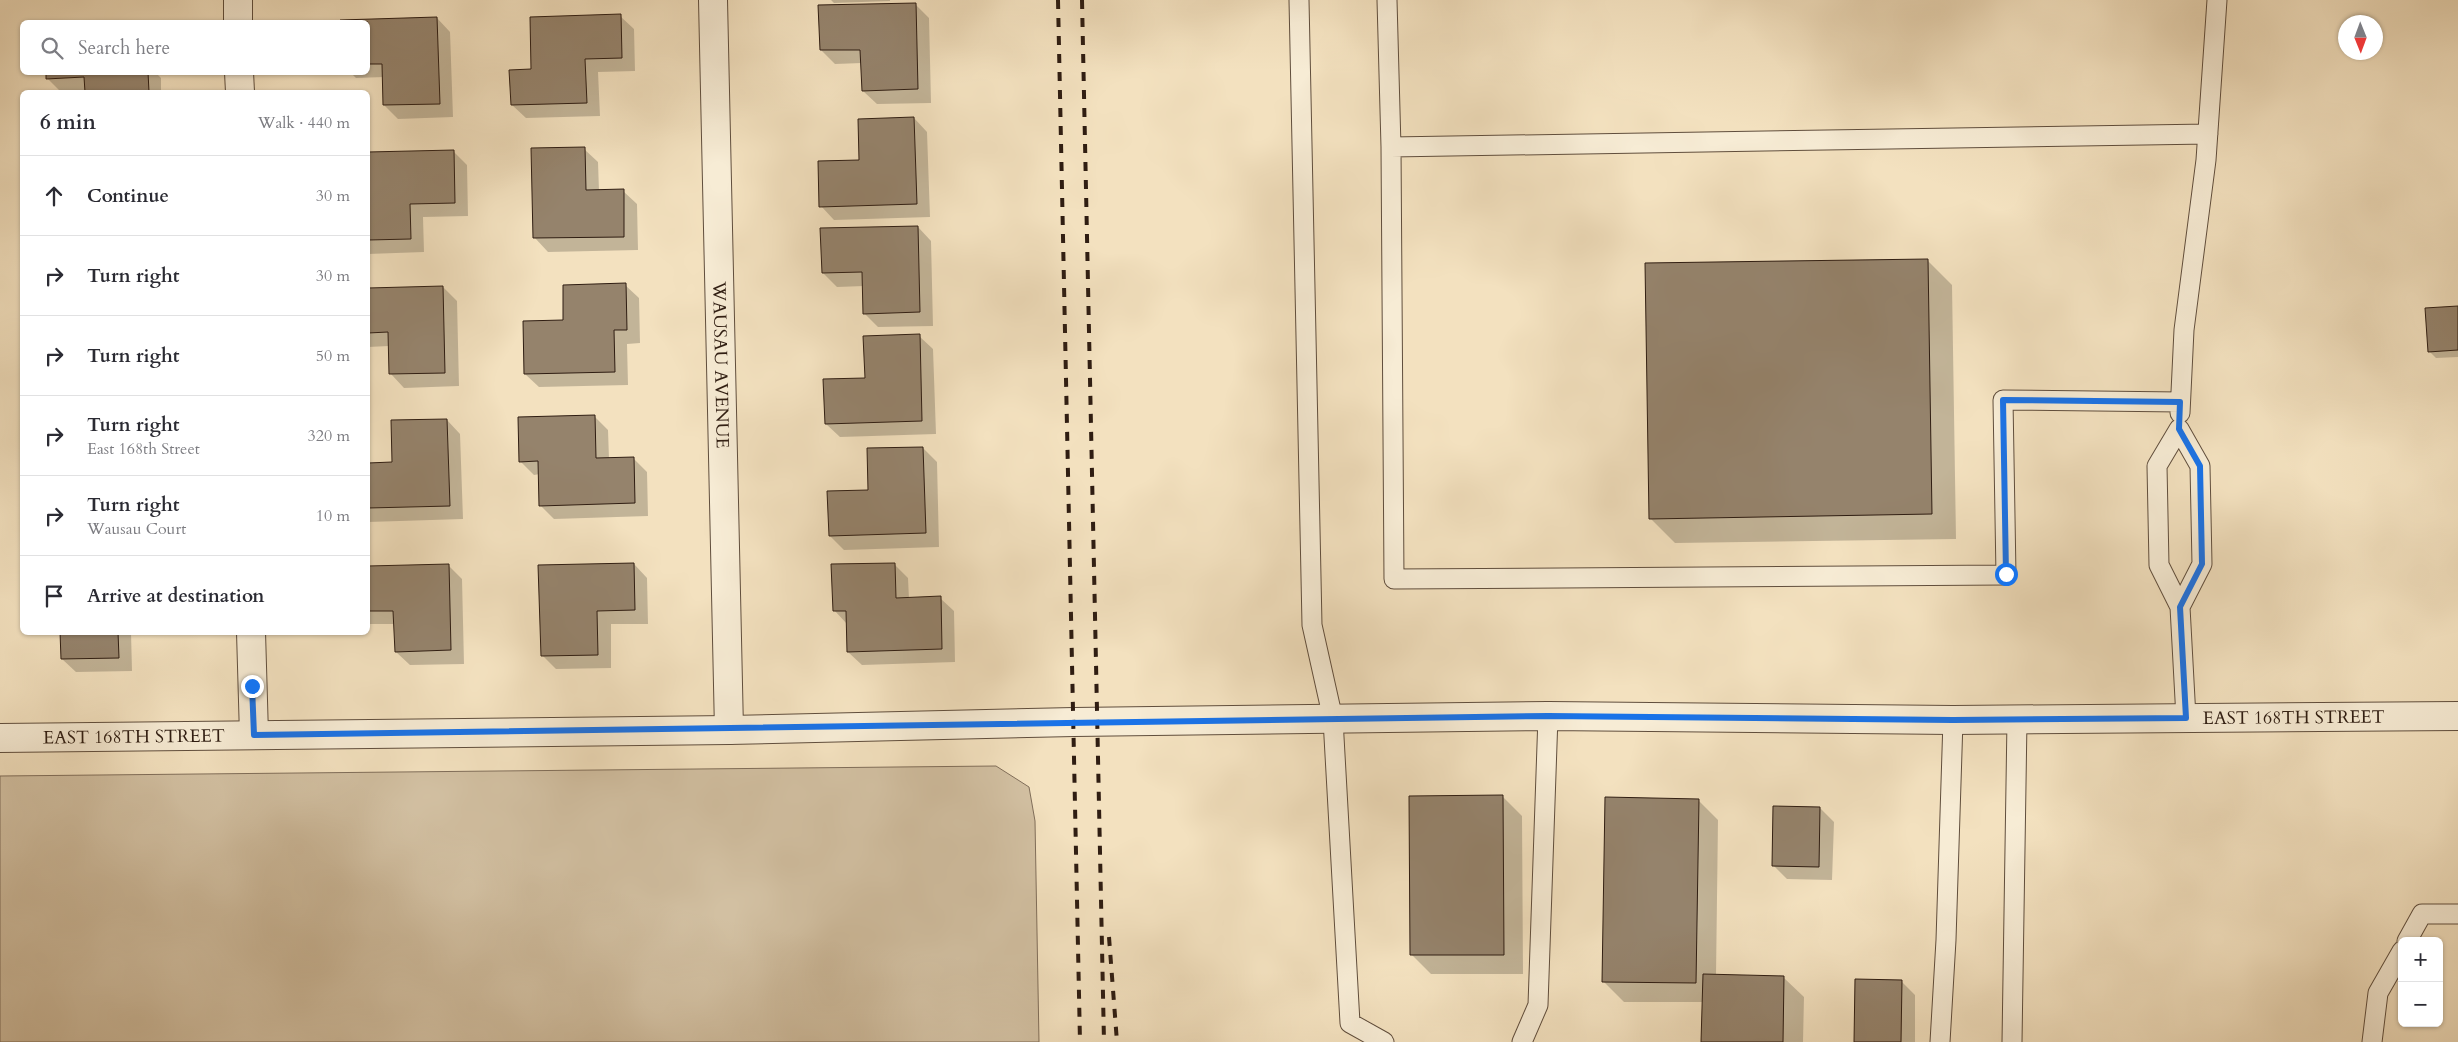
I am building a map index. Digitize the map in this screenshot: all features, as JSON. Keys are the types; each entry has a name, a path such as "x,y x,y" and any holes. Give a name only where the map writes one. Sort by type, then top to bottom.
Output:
{"street":[{"path":"238,0 238,20"},
{"name":"WAUSAU AVENUE","path":"713,0 729,730"},
{"path":"239,75 240,90"},
{"path":"251,635 254,735"},
{"name":"EAST 168TH STREET","path":"0,738 729,730 1074,722 1548,716 2017,720 2458,716"}],"lane":[{"path":"1298,0 1312,625 1333,719 1350,1023 1384,1042"},
{"path":"1388,0 1394,578 2006,574 2003,400 2180,402"},
{"path":"2186,718 2180,607 2159,565 2157,466 2179,429 2184,330 2208,134 2217,0"},
{"path":"1391,147 2208,134"},
{"path":"2179,429 2200,466 2202,555 2202,564 2180,607"},
{"path":"1522,1042 1538,1005 1548,716"},
{"path":"1940,1042 1946,940 1953,720"},
{"path":"2012,1042 2017,720"},
{"path":"2410,937 2422,914 2458,914"},
{"path":"2372,1042 2378,993 2398,958"}],"shaded area":[{"path":"996,766 1029,787 1035,821 1039,1042 0,1042 0,776"}],"building":[{"path":"916,3 918,89 862,91 860,50 820,50 818,5"},
{"path":"621,14 622,58 585,59 587,103 511,105 509,70 531,69 530,17"},
{"path":"437,17 440,104 383,105 382,64 370,64 370,20 340,20"},
{"path":"46,75 148,75 149,90 85,90 84,77 46,79"},
{"path":"914,117 917,204 819,207 818,161 859,160 858,119"},
{"path":"585,147 586,190 624,189 624,237 533,238 531,148"},
{"path":"454,150 455,203 410,204 411,239 370,240 370,152"},
{"path":"918,226 920,312 863,314 862,272 822,273 820,228"},
{"path":"1928,259 1932,514 1649,519 1645,263"},
{"path":"626,283 627,330 614,330 615,372 524,374 523,321 563,320 563,285"},
{"path":"443,286 445,373 389,374 388,332 370,333 370,288"},
{"path":"2458,306 2458,350 2428,352 2425,308"},
{"path":"920,334 922,421 825,424 823,379 865,378 863,336"},
{"path":"595,415 596,458 634,457 635,503 539,506 538,461 519,462 518,417"},
{"path":"447,419 450,506 370,508 370,463 392,462 391,420"},
{"path":"923,447 926,533 829,536 827,491 868,490 867,448"},
{"path":"634,563 635,610 597,611 598,655 541,656 538,565"},
{"path":"895,563 896,598 941,596 942,649 847,652 846,611 833,611 831,564"},
{"path":"449,564 451,650 395,652 393,611 370,611 370,566"},
{"path":"60,635 118,635 119,658 61,659"},
{"path":"1503,795 1504,955 1410,955 1409,796"},
{"path":"1605,797 1699,799 1696,983 1602,982"},
{"path":"1773,806 1820,807 1819,867 1772,866"},
{"path":"1703,974 1784,976 1783,1042 1701,1042"},
{"path":"1855,979 1902,980 1901,1042 1854,1042"}],"railway":[{"path":"1058,0 1080,1042"},
{"path":"1082,0 1104,1042"},
{"path":"1109,937 1117,1042"}],"route":[{"path":"252,686 254,735 729,730 1074,722 1548,716 1953,720 2186,718 2180,607 2202,564 2200,466 2179,429 2180,402 2003,400 2006,574"}]}
